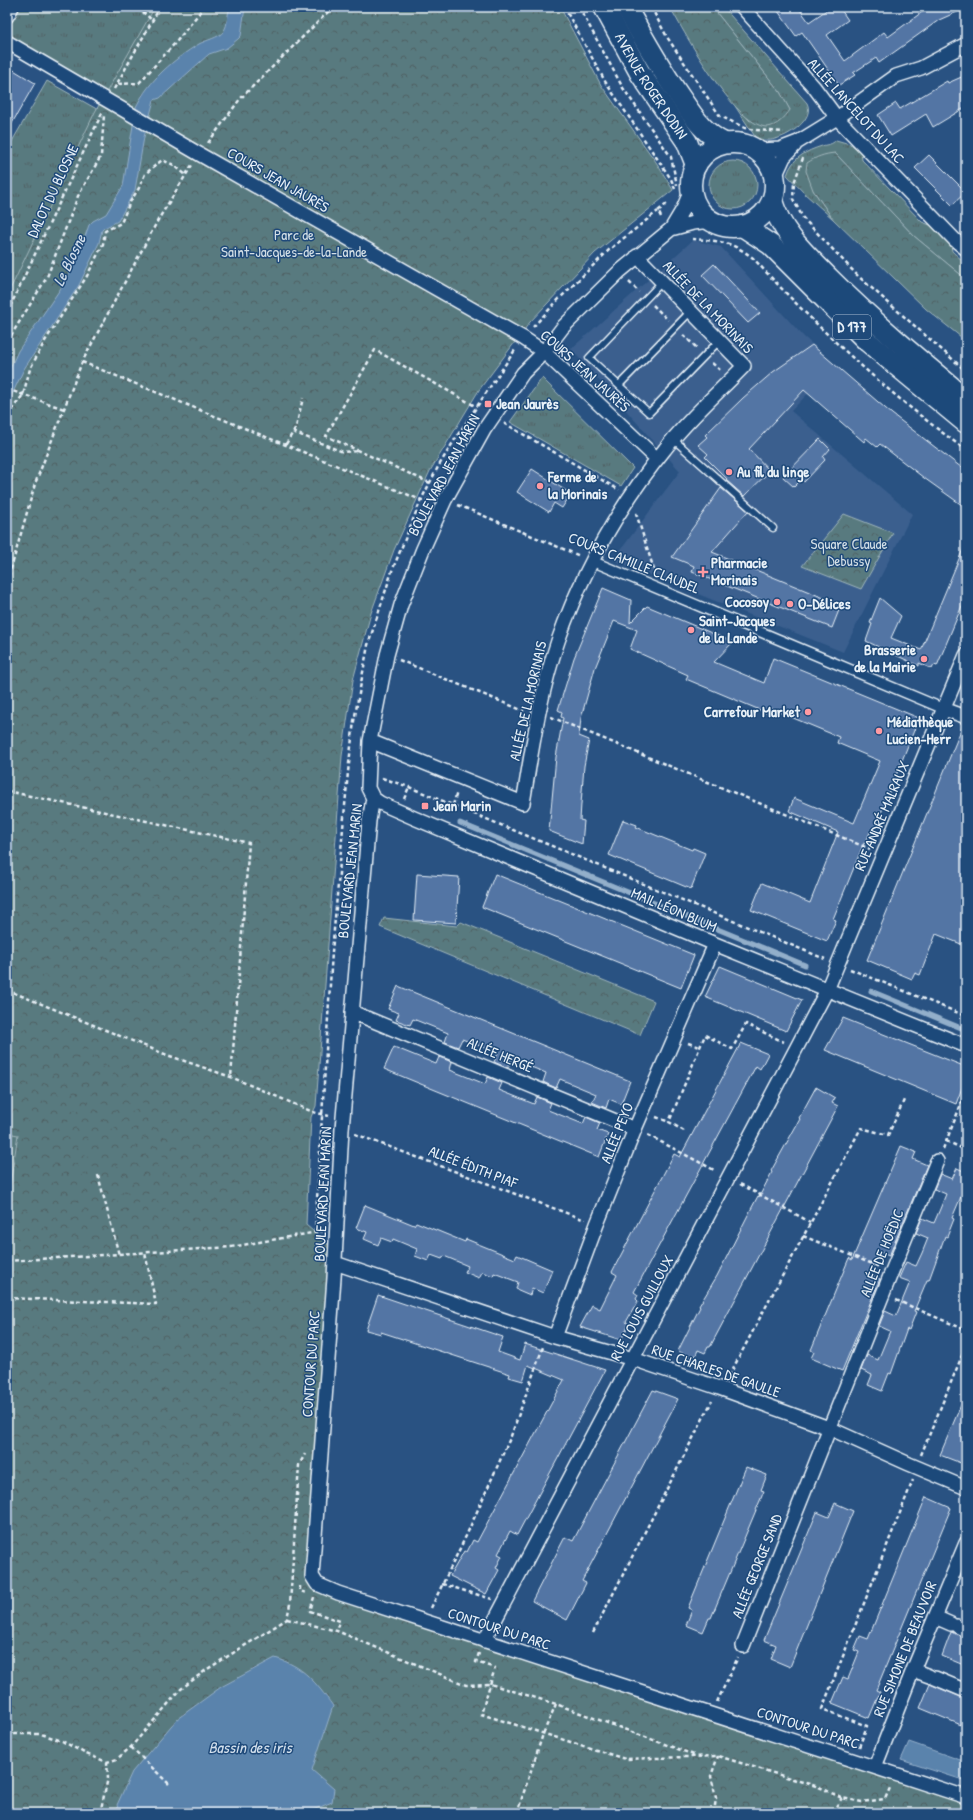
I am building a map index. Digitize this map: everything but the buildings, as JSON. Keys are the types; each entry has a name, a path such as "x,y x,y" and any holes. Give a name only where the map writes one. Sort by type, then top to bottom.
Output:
{"main road":[{"name":"AVENUE ROGER DODIN","path":"604,7 640,73 687,142 696,165"},
{"name":"AVENUE ROGER DODIN","path":"626,7 656,61 693,118 715,139 724,143"},
{"path":"724,143 741,144 757,150 769,163 774,179 772,201 766,211 757,219 742,226 723,226 712,221 682,192 692,177 696,165 708,151 724,143"},
{"name":"D 177","path":"772,201 784,230 823,272 882,328 966,399"},
{"name":"D 177","path":"742,226 771,245 868,342 966,423"}],"street":[{"path":"7,16 12,7"},
{"name":"ALLÉE LANCELOT DU LAC","path":"742,7 814,87 837,118 955,240 966,249"},
{"name":"COURS JEAN JAURÈS","path":"7,42 206,158 523,338 544,352 657,459"},
{"path":"757,150 780,149 798,142 837,118 896,76 921,68 966,44"},
{"path":"774,179 784,157 798,142"},
{"name":"BOULEVARD JEAN MARIN","path":"334,1278 342,1124 369,821 373,798 368,788 370,741 387,655 401,605 423,548 445,500 467,459 494,416 523,374 544,352 564,327 637,256 671,229 683,209 682,192"},
{"name":"BOULEVARD JEAN MARIN","path":"671,229 693,223 712,221"},
{"name":"ALLÉE DE LA MORINAIS","path":"370,741 523,803 538,714 558,641 592,561 630,496 657,459 673,439 744,366 637,256"},
{"name":"COURS CAMILLE CLAUDEL","path":"592,561 944,709"},
{"name":"RUE ANDRÉ MALRAUX","path":"828,990 966,655"},
{"path":"944,709 966,717"},
{"name":"MAIL LÉON BLUM","path":"373,798 400,812 715,944 966,1046"},
{"name":"ALLÉE PEYO","path":"555,1337 597,1224 635,1129 715,944"},
{"name":"RUE LOUIS GUILLOUX","path":"482,1647 828,990"},
{"name":"ALLÉE HERGÉ","path":"352,1012 635,1129"},
{"name":"ALLÉE DE HOËDIC","path":"829,1428 938,1161"},
{"name":"RUE CHARLES DE GAULLE","path":"335,1263 555,1337 633,1359 720,1389 829,1428 966,1488"},
{"name":"CONTOUR DU PARC","path":"334,1278 312,1576 317,1584 482,1647 712,1714 966,1796"},
{"name":"ALLÉE GEORGE SAND","path":"743,1646 829,1428"},
{"name":"RUE SIMONE DE BEAUVOIR","path":"875,1767 935,1617 961,1568 966,1543"},
{"path":"935,1617 958,1626"},
{"path":"913,1670 966,1691"}],"lane":[{"path":"662,282 589,358 649,413 719,341"},
{"path":"619,385 691,311"},
{"path":"673,439 774,528"}],"path":[{"path":"136,7 152,20"},
{"path":"160,7 117,84 140,83 173,46 204,7"},
{"path":"208,141 240,99 333,7"},
{"path":"564,7 606,83 671,179 682,192"},
{"path":"579,7 623,88 671,157 682,192"},
{"path":"651,7 667,37 720,116 745,128 790,132"},
{"name":"DALOT DU BLOSNE","path":"7,313 104,108 104,137 102,156 78,196 47,277 7,342"},
{"path":"805,154 794,183 794,199 803,218 858,276 966,371"},
{"path":"7,416 22,395 30,370 45,341 80,289 103,244 105,232 121,223 130,202 140,188 145,174 162,160 174,165 186,175"},
{"path":"7,583 35,484 82,362 158,220 194,162"},
{"path":"7,1261 231,1247 316,1232 332,952 348,772 354,721 368,645 392,571 421,500 438,466 523,338 559,299 610,249 658,211"},
{"path":"771,277 848,354 906,404 966,450"},
{"path":"430,483 326,436 375,350 494,416 630,496 660,589"},
{"path":"82,362 421,500"},
{"path":"7,389 64,408"},
{"path":"286,444 293,432 303,398"},
{"path":"293,432 343,452 359,451"},
{"name":"COURS CAMILLE CLAUDEL","path":"445,500 592,561"},
{"path":"368,645 387,655 538,714 883,855"},
{"path":"348,772 368,774 417,790 966,1016"},
{"path":"7,791 249,843 231,1077"},
{"name":"ALLÉE ÉDITH PIAF","path":"7,990 167,1054 231,1077 313,1112 322,1114 342,1124 569,1215 597,1224"},
{"path":"669,1122 705,1036 732,1049 746,1024 797,1048"},
{"path":"938,1161 966,1092"},
{"path":"593,1633 720,1389 861,1128 888,1135 905,1098"},
{"path":"662,1119 684,1131"},
{"path":"635,1129 810,1222"},
{"path":"946,1141 966,1150"},
{"path":"98,1175 119,1255"},
{"path":"803,1236 892,1272"},
{"path":"7,1298 156,1304 145,1253"},
{"path":"882,1295 966,1330"},
{"path":"429,1611 511,1436 541,1348 555,1337"},
{"path":"854,1760 867,1726 822,1709 918,1468 921,1452 966,1346"},
{"path":"287,1619 290,1604 299,1465 306,1452"},
{"path":"442,1584 504,1603"},
{"path":"314,1597 310,1611 340,1621 337,1631"},
{"path":"7,1734 41,1734 62,1741 86,1754 107,1762 116,1759 131,1747 182,1689 206,1670 287,1619 337,1631 466,1685 490,1684 556,1704 696,1756"},
{"path":"712,1714 743,1646"},
{"path":"482,1647 476,1662 495,1668 481,1714 625,1759 718,1756 819,1787 842,1798 862,1802 885,1799 890,1788"},
{"path":"517,1813 543,1734 556,1704"},
{"path":"131,1747 171,1786"},
{"path":"714,1813 716,1798 711,1776 718,1756"},
{"path":"100,1813 108,1778 107,1762"},
{"path":"834,1813 835,1808 842,1798"}],"shaded area":[{"path":"693,240 721,247 804,337 836,365 791,411 912,514 843,652 613,560 680,471 571,349"}],"green space":[{"path":"7,7 160,7 108,101 7,42"},
{"name":"Parc de Saint-Jacques-de-la-Lande","path":"155,7 560,7 601,85 656,162 673,190 595,253 530,322 479,390 430,471 394,550 371,613 353,680 342,756 316,1106 311,1117 306,1225 335,1250 317,1584 966,1797 966,1813 7,1813 7,296 95,112"},
{"path":"670,7 712,7 780,92 790,110 783,118 774,125 766,127 753,122 740,111 712,76"},
{"path":"712,7 723,7 807,103 807,115 804,121 793,131 773,140 756,138 735,106 750,121 790,110 780,92"},
{"path":"47,81 102,112 7,311 7,150"},
{"path":"836,140 850,144 861,151 862,160 922,222 930,225 951,246 952,251 966,264 966,279 914,236 835,153 813,190 833,219 804,193 787,175 792,164 800,156 816,148 831,144"},
{"path":"835,153 914,236 966,279 966,341 926,309 833,219 813,190 806,171 807,163 810,161 817,157"},
{"path":"728,161 738,161 747,165 753,171 756,176 756,194 747,205 738,209 728,209 719,205 713,199 709,190 709,180 713,171 719,165"},
{"path":"542,378 633,468 621,486 510,422"},
{"name":"Square Claude Debussy","path":"844,514 893,533 861,589 802,566"},
{"path":"384,918 457,926 461,922 654,1001 640,1035 380,927"},
{"path":"7,1133 18,1135 7,1203"}],"water":[{"path":"230,7 245,7 241,36 227,48 209,54 160,98 154,100 144,137 135,190 118,221 102,230 99,243 79,285 24,369 7,405 7,375 18,351 65,282 79,253 89,225 106,214 123,186 136,107 141,97 155,79 180,56 199,44 216,37 224,31"},
{"name":"Bassin des iris","path":"275,1658 285,1661 302,1671 315,1683 333,1706 312,1770 334,1789 332,1802 306,1813 120,1813 117,1805 132,1772 177,1719 221,1687"},
{"path":"909,1742 966,1762 966,1781 901,1760"}],"waterway":[{"path":"460,823 805,965"},
{"path":"871,991 966,1030"}],"place":[{"name":"Jean Jaurès","path":"488,404"},
{"name":"Au fil du linge","path":"729,472"},
{"name":"Ferme de la Morinais","path":"540,486"},
{"name":"Pharmacie Morinais","path":"703,572"},
{"name":"Cocosoy","path":"777,602"},
{"name":"O-Délices","path":"790,604"},
{"name":"Saint-Jacques de la Lande","path":"691,630"},
{"name":"Brasserie de la Mairie","path":"924,659"},
{"name":"Carrefour Market","path":"808,712"},
{"name":"Médiathèque Lucien-Herr","path":"879,731"},
{"name":"Jean Marin","path":"425,806"}],"water label":[{"name":"Le Blosne","path":"69,260"}]}
